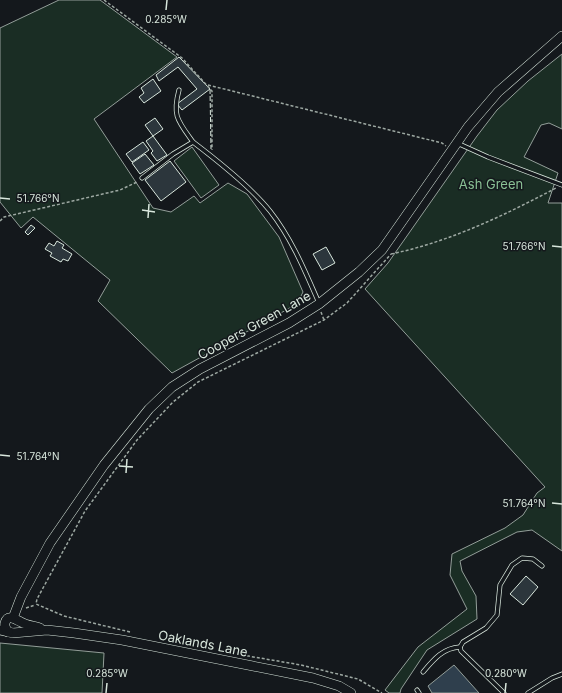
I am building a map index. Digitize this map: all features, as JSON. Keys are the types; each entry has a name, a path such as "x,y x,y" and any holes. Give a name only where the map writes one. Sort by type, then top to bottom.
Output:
{"street":[{"name":"Coopers Green Lane","path":"8,631 19,629 10,621 50,543 104,465 149,409 172,387 200,369 289,323 319,304 359,272 382,250 468,127 498,92 562,36"},
{"name":"Oaklands Lane","path":"10,621 47,630 122,640 170,651 288,672 324,681 339,686 351,693"},
{"path":"8,631 5,628 10,621"},
{"name":"Oaklands Lane","path":"8,631 47,630"}],"lane":[{"path":"179,90 175,105 179,123 193,142 245,186 270,210 298,254 319,304"},
{"path":"142,178 173,154 193,142"},
{"path":"455,146 562,185"},
{"path":"504,693 461,651 460,647 462,642 486,628 497,615 500,585 512,566 522,558 533,558 542,566"},
{"path":"424,672 435,658 451,648 460,647"},
{"path":"528,693 552,678 562,674"}],"path":[{"path":"104,0 182,58 208,85 212,91 213,148 210,156"},
{"path":"208,85 455,146"},
{"path":"0,221 4,217 120,190 136,183 142,178"},
{"path":"36,604 37,599 84,511 136,440 173,402 198,382 324,320 347,303 391,254 439,241 496,218 562,185"},
{"path":"382,250 391,254"},
{"path":"24,613 25,608 36,604 64,616 133,633"},
{"path":"240,654 301,665 358,679 382,693"}],"green space":[{"path":"59,0 100,0 177,57 94,119 153,208 171,212 194,196 200,203 228,183 247,194 279,237 303,292 297,304 172,373 98,301 110,280 33,217 21,228 0,202 0,28"},
{"name":"Ash Green","path":"562,54 562,129 549,123 541,125 524,157 558,173 548,203 562,203 562,551 532,530 517,532 460,561 462,571 476,596 477,619 427,650 401,689 400,693 389,693 385,690 418,647 467,609 450,575 452,554 505,528 523,515 537,493 545,487 365,289 388,263 477,136 497,110 528,81"},
{"path":"192,147 219,185 201,198 174,161"},
{"path":"0,643 104,653 102,693 0,693"}],"water":[{"path":"454,665 479,693 432,693 428,686"}],"building":[{"path":"179,57 210,89 182,110 177,104 197,89 178,67 159,81 156,75"},
{"path":"153,79 161,91 144,103 139,97 144,93 141,88"},
{"path":"155,118 163,129 153,136 145,125"},
{"path":"153,136 167,155 157,161 151,153 153,151 146,141"},
{"path":"143,142 149,150 132,162 126,154"},
{"path":"145,154 154,165 140,174 132,163"},
{"path":"170,161 186,182 161,201 145,180"},
{"path":"31,225 35,228 28,235 25,232"},
{"path":"57,241 64,245 62,248 72,254 68,261 63,259 61,262 50,256 52,253 45,249 49,243 54,246"},
{"path":"326,247 335,263 322,270 313,254"},
{"path":"526,576 538,587 523,605 510,594"}],"fence":[{"path":"210,89 211,149"}]}
